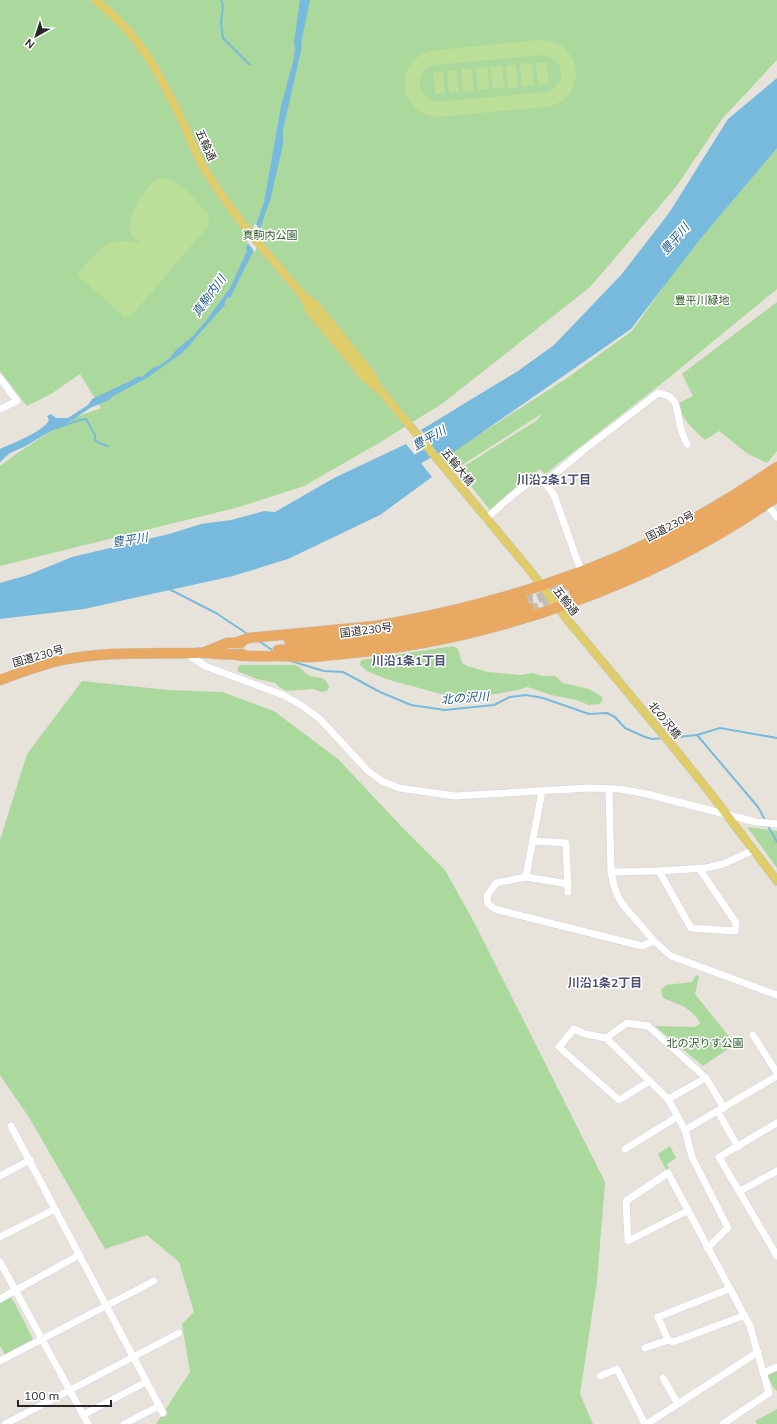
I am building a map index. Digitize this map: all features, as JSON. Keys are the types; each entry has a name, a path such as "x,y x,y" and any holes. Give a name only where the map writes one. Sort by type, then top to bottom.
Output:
{"highway":[{"path":"240,642 249,638 367,627 430,616 540,585 581,571 648,543 690,522 777,467"},
{"name":"国道230号","path":"777,477 719,514 666,542 571,588 636,567 730,518 777,488"},
{"path":"262,654 305,657 382,650 444,639 502,624 575,601 676,557 711,539 777,497"},
{"name":"国道230号","path":"0,680 46,664 76,658 203,652 228,655 262,654 342,646 427,633 476,622 526,604 369,634 328,638 240,642 227,644 203,652"}],"main road":[{"name":"五輪通","path":"95,0 110,11 130,31 149,56 203,166 220,194 304,297 316,305 372,375 377,387 390,402"},
{"name":"五輪大橋","path":"390,402 479,510"},
{"name":"五輪通","path":"479,510 638,704"},
{"name":"北の沢橋","path":"638,704 726,814"},
{"path":"726,814 777,881"}],"street":[{"path":"0,378 17,401 0,409"},
{"path":"545,482 658,393 670,396 674,401 677,408 682,434 687,444"},
{"path":"486,519 511,496 538,476 545,482 554,495 581,571"},
{"path":"766,505 777,517"},
{"path":"186,653 205,666 283,695 301,705 320,719 368,771 382,781 406,790 455,796 589,788 609,789 635,792 746,819 775,824"},
{"path":"609,789 612,872 614,886 624,906 654,942 671,956 777,995"},
{"path":"526,877 542,791"},
{"path":"533,841 566,843 568,892"},
{"path":"612,872 699,868 723,864 754,850"},
{"path":"659,871 691,928 735,931 736,923 699,868"},
{"path":"568,884 526,877 496,883 487,896 488,904 495,910 642,946 654,942"},
{"path":"606,1038 627,1023 648,1026 706,1078 738,1147"},
{"path":"650,1081 619,1100 559,1046 574,1028 585,1034 606,1038 650,1081 668,1099 685,1130 692,1157 728,1228 708,1248"},
{"path":"753,1035 777,1073"},
{"path":"685,1130 777,1076"},
{"path":"668,1099 706,1078"},
{"path":"625,1149 677,1117"},
{"path":"777,1124 719,1157 777,1256"},
{"path":"12,1126 163,1413"},
{"path":"0,1176 30,1160"},
{"path":"688,1211 628,1241 626,1200 668,1173 708,1248 743,1316 750,1326 769,1393 723,1424"},
{"path":"740,1192 776,1174"},
{"path":"0,1238 55,1209"},
{"path":"0,1299 79,1255"},
{"path":"0,1262 88,1424"},
{"path":"0,1361 154,1281"},
{"path":"668,1340 658,1317 729,1289"},
{"path":"645,1348 668,1340 673,1342 743,1316"},
{"path":"5,1424 179,1333"},
{"path":"600,1376 617,1368 646,1424 758,1352"},
{"path":"763,1373 777,1367"},
{"path":"663,1378 678,1404"},
{"path":"83,1415 146,1382"},
{"path":"124,1424 159,1406"}],"green space":[{"name":"真駒内公園","path":"0,0 777,0 777,60 722,119 676,187 590,287 443,403 379,443 304,486 239,507 0,566 0,466 68,420 101,408 80,374 51,394 27,406 0,371"},
{"path":"538,40 553,42 565,49 572,59 576,70 575,83 569,94 560,102 545,107 437,117 423,113 413,105 407,95 405,83 407,72 413,61 423,54 437,50","holes":["544,55 551,57 560,66 561,78 554,88 547,92 437,102 430,99 421,90 420,78 427,68 434,65"]},
{"path":"547,62 549,84 538,85 536,63"},
{"path":"532,63 534,85 522,86 520,64"},
{"path":"506,65 516,65 518,87 508,88"},
{"path":"502,66 504,88 493,89 490,67"},
{"path":"487,67 489,89 478,90 476,68"},
{"path":"461,69 472,69 474,91 463,92"},
{"path":"457,70 459,92 449,93 447,71"},
{"path":"443,71 445,93 435,94 433,72"},
{"name":"豊平川緑地","path":"777,118 777,289 666,380 545,474 540,469 511,491 490,510 458,470 536,421 543,413 456,469 446,456 567,378 632,331 678,267 709,207"},
{"path":"160,178 175,182 187,191 208,214 209,225 132,315 124,316 77,275 97,252 112,243 130,241 141,244 133,236 130,230 131,216 134,208 149,186"},
{"path":"777,302 777,451 767,463 748,454 719,431 705,440 685,419 679,403 693,396 682,374"},
{"path":"453,646 458,649 462,663 467,666 488,672 521,675 532,673 542,676 555,676 563,683 589,689 601,696 603,700 599,704 589,705 528,687 479,697 441,694 386,679 367,671 360,665 361,660"},
{"path":"240,665 295,665 301,668 308,675 323,678 329,687 327,691 321,692 313,689 287,691 275,683 257,679 239,672 237,669"},
{"path":"82,681 168,690 222,692 274,711 338,759 445,870 475,924 605,1182 597,1282 580,1394 593,1424 156,1424 190,1372 182,1324 194,1312 179,1262 147,1235 105,1249 30,1119 0,1075 0,840 27,754"},
{"path":"747,827 777,831 777,868"},
{"name":"北の沢りす公園","path":"696,975 699,976 695,994 735,1044 703,1066 655,1026 694,1027 700,1024 698,1019 690,1010 663,998 661,990 666,985 692,982"},
{"path":"670,1146 676,1158 667,1164 669,1168 666,1170 658,1154"},
{"path":"10,1297 33,1339 32,1341 5,1355 0,1346 0,1303"},
{"path":"777,1371 777,1391 767,1375"},
{"path":"777,1409 777,1424 757,1424 755,1421"}],"water":[{"path":"300,0 310,0 301,43 302,46 283,130 283,145 270,201 253,252 230,298 228,297 225,305 189,347 147,378 113,396 109,400 90,408 74,419 24,447 10,453 0,462 0,449 41,429 49,420 47,416 51,414 56,418 68,418 88,405 92,399 139,376 142,377 154,367 159,366 170,358 175,351 194,335 230,288 247,251 246,248 264,202 281,106 293,62"},
{"path":"777,78 777,148 701,238 631,329 444,459 421,430 518,371 554,345 621,275 669,213 728,119"},
{"path":"406,444 432,477 380,515 288,559 233,576 84,609 0,619 0,583 28,575 72,557 169,534 201,524 231,520 264,511 275,512 334,478"}],"pier":[{"path":"255,223 262,232 255,252 247,242"}],"waterway":[{"path":"221,0 223,5 221,23 223,38 250,65"},
{"path":"56,428 86,419 95,435 95,440 108,446"},
{"name":"豊平川","path":"405,466 441,446"},
{"name":"北の沢川","path":"169,589 216,613 249,635"},
{"name":"北の沢川","path":"259,641 275,652"},
{"name":"北の沢川","path":"287,660 324,671 343,672 380,692 411,705 445,710 494,705 510,697 526,695 543,698 589,714 607,713 615,717 625,728 645,737 652,739 664,738"},
{"path":"668,738 697,735 720,728 777,738"},
{"name":"北の沢川","path":"697,735 758,807 766,822"},
{"name":"北の沢川","path":"768,826 777,842"}],"tunnel":[{"path":"523,600 537,599 568,585"},
{"path":"529,608 536,608 574,592"}],"district":[{"name":"川沿2条1丁目","path":"554,480"},
{"name":"川沿1条1丁目","path":"409,661"},
{"name":"川沿1条2丁目","path":"605,983"}],"water label":[{"name":"真駒内川","path":"209,296"}]}
